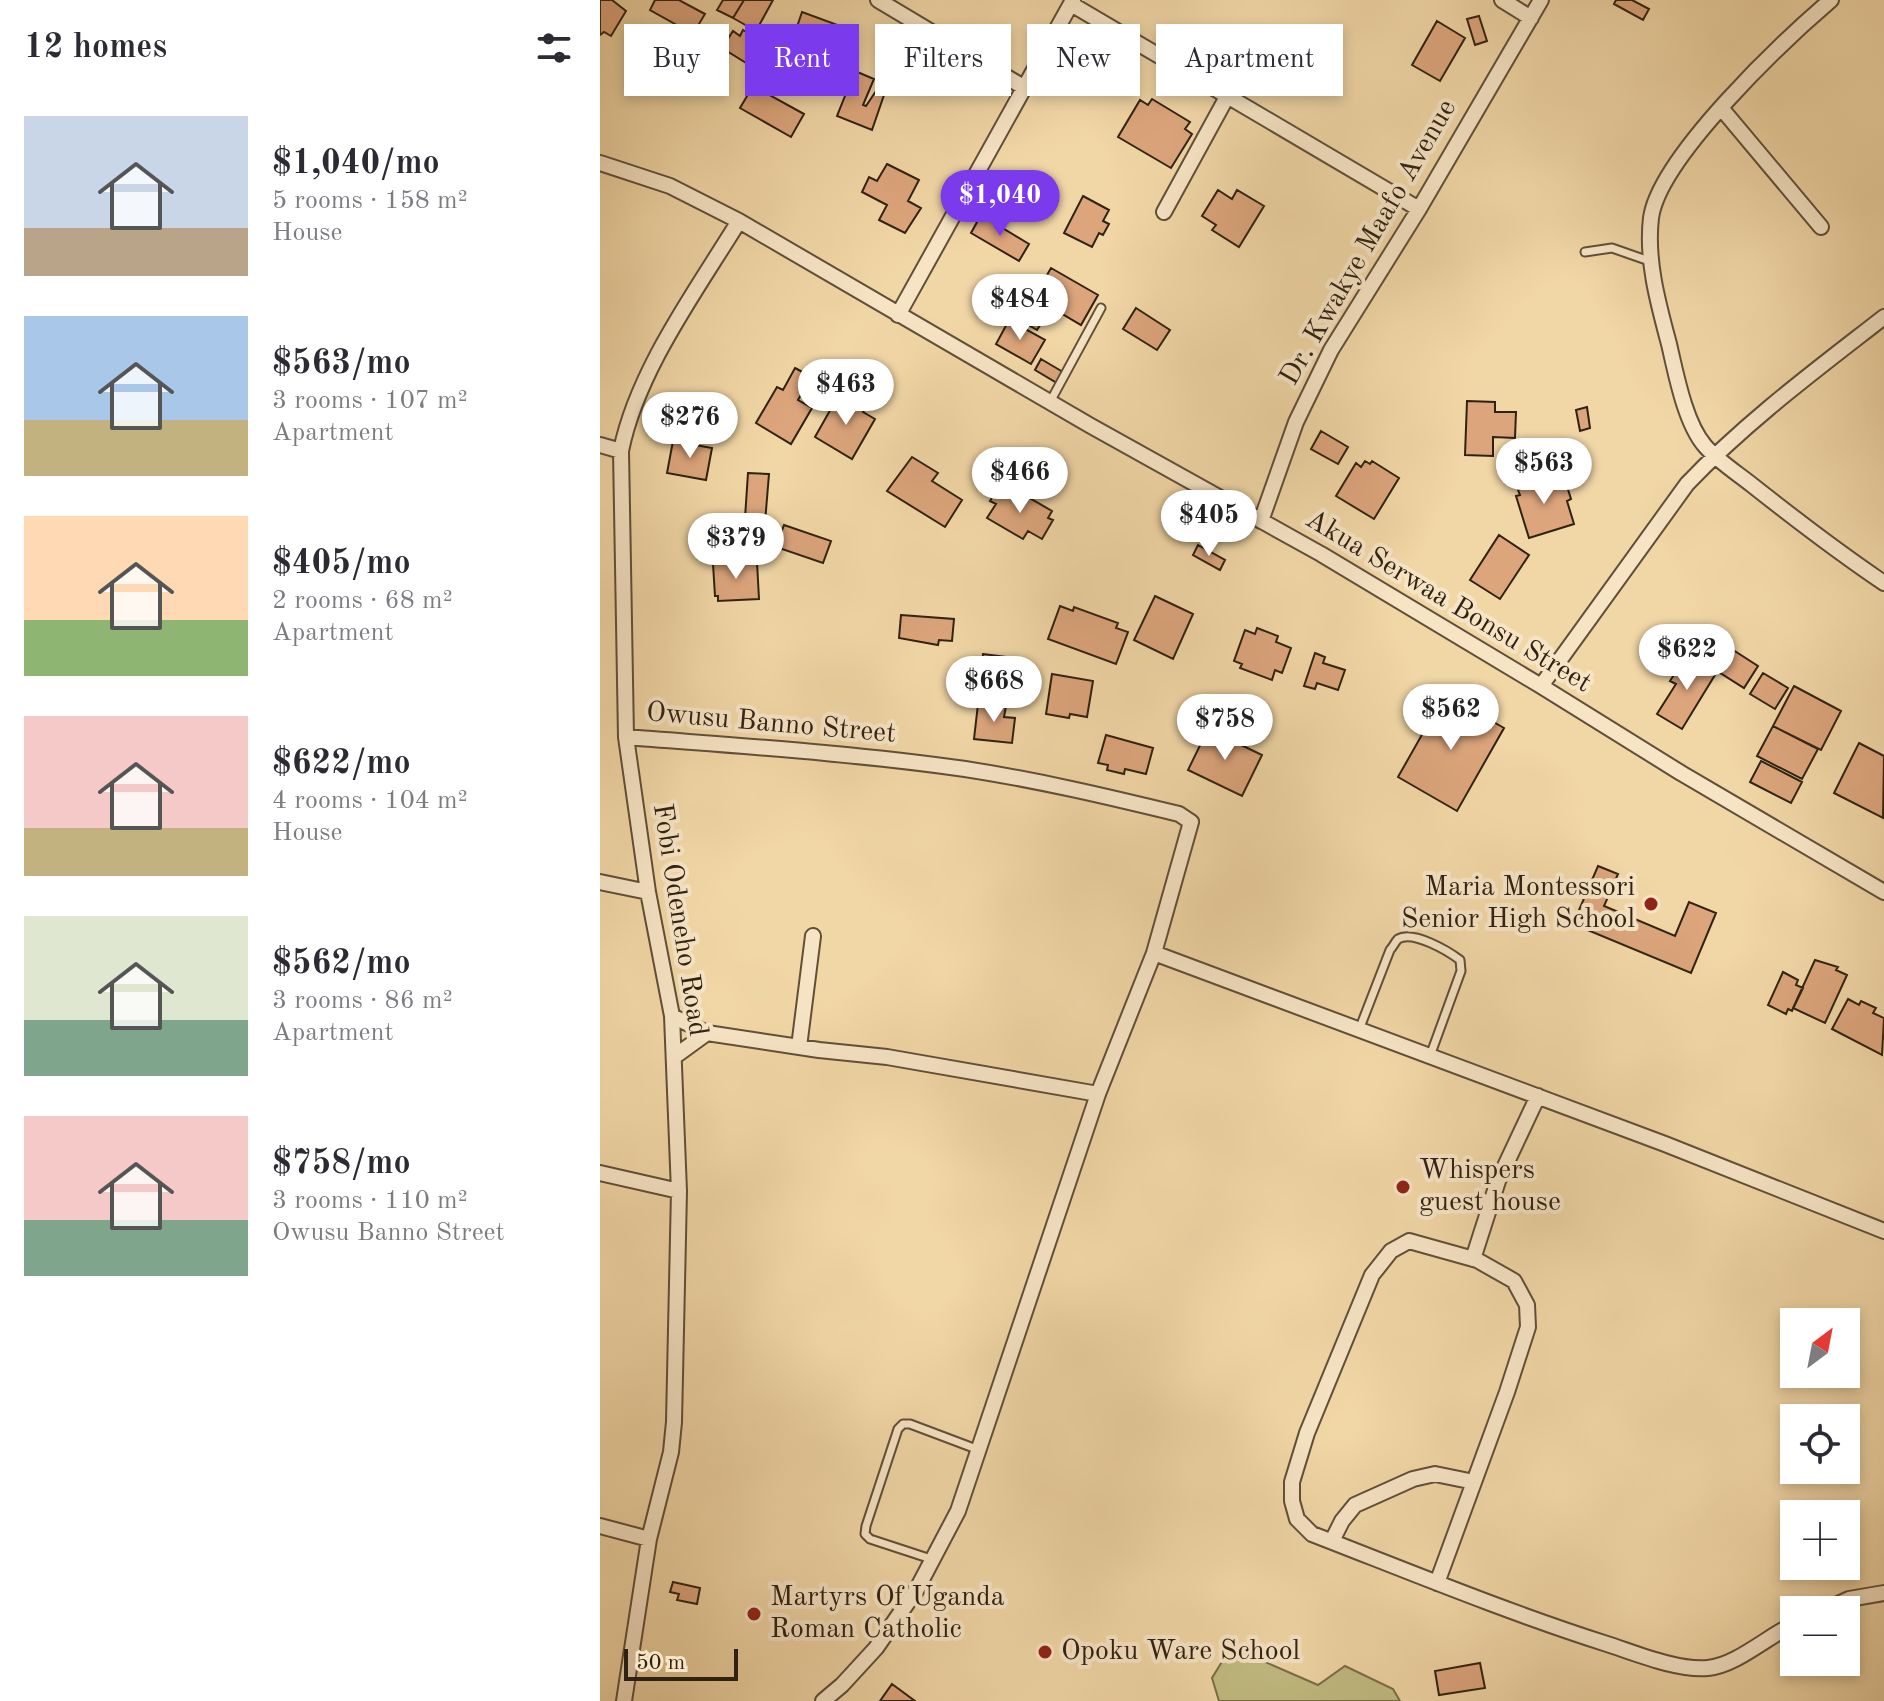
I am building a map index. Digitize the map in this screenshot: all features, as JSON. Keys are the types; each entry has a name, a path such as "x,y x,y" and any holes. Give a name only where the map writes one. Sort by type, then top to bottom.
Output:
{"street":[{"path":"878,0 1025,88"},
{"path":"1502,0 1531,18"},
{"name":"Dr. Kwakye Maafo Avenue","path":"1261,521 1296,422 1319,373 1541,0"},
{"path":"1831,0 1775,52 1673,166 1659,189 1651,215 1652,262 1661,313 1691,422 1704,445 1813,533 1884,583"},
{"path":"898,315 1072,2 1156,52"},
{"path":"1164,212 1227,96"},
{"path":"1230,96 1419,209"},
{"path":"1722,109 1821,227"},
{"name":"Akua Serwaa Bonsu Street","path":"600,163 670,186 739,221 1050,402 1321,554 1681,773 1884,892"},
{"name":"Fobi Odeneho Road","path":"624,1701 649,1539 671,1452 679,1191 672,1016 648,892 626,737 621,451 632,407 648,374 739,221"},
{"path":"1541,686 1671,504 1714,455 1823,362 1884,317"},
{"path":"600,445 621,451"},
{"name":"Owusu Banno Street","path":"626,737 803,751 966,769 1179,814 1191,822 1154,953"},
{"path":"600,882 648,892"},
{"path":"799,1047 813,936"},
{"path":"823,1701 876,1648 917,1589 958,1511 1098,1094 1154,953 1665,1144 1884,1231"},
{"path":"672,1016 707,1033 887,1057 1098,1094"},
{"path":"674,1057 707,1033"},
{"path":"1473,1259 1498,1181 1538,1096"},
{"path":"600,1173 679,1191"},
{"path":"1437,1583 1528,1327 1527,1305 1514,1281 1473,1259 1409,1241 1391,1251 1372,1275 1307,1433 1292,1482 1292,1501 1297,1519 1312,1534 1332,1541 1437,1583 1540,1623 1673,1664 1708,1668 1737,1657 1780,1632"},
{"path":"1332,1541 1355,1505 1413,1479 1435,1474 1474,1482"},
{"path":"600,1526 649,1539"},
{"path":"1860,1597 1884,1593"}],"lane":[{"path":"1585,252 1612,248 1652,262"},
{"path":"1050,402 1101,308"},
{"path":"1359,1030 1390,950 1398,940 1410,936 1448,951 1460,960 1461,971 1430,1056"},
{"path":"933,1559 870,1539 865,1534 898,1429 903,1424 910,1424 979,1450"}],"shaded area":[{"path":"1231,1647 1318,1685 1345,1666 1393,1689 1400,1701 1219,1701 1212,1678"}],"building":[{"path":"600,0 612,0 626,11 611,36 604,32 600,35"},
{"path":"655,0 679,0 705,14 699,24 675,24 650,10"},
{"path":"723,0 744,0 733,18 717,10"},
{"path":"744,0 773,0 760,24 745,25 733,18"},
{"path":"1616,0 1632,0 1649,9 1643,20 1614,4"},
{"path":"802,12 835,24 798,24"},
{"path":"1479,16 1487,41 1475,45 1467,19"},
{"path":"1437,21 1465,38 1440,81 1412,65"},
{"path":"733,31 740,36 745,31 745,62 729,52 729,37"},
{"path":"859,73 874,79 863,105 866,106 875,92 875,96 884,96 872,130 837,116 845,96 859,96"},
{"path":"747,96 771,96 804,114 791,137 740,108"},
{"path":"1152,99 1190,122 1185,129 1192,134 1171,168 1118,137 1140,100 1148,105"},
{"path":"887,164 919,180 908,201 921,208 905,233 879,220 887,205 862,192 869,177 877,181"},
{"path":"1218,190 1232,199 1237,190 1264,206 1239,247 1212,230 1216,225 1202,216"},
{"path":"1083,196 1109,210 1103,221 1109,224 1103,235 1099,233 1092,247 1064,233"},
{"path":"981,215 1029,244 1019,261 971,233"},
{"path":"1051,268 1098,295 1081,325 1036,294"},
{"path":"1020,305 1044,319 1037,330 1013,316"},
{"path":"1136,308 1170,330 1157,350 1123,329"},
{"path":"1009,320 1045,340 1031,364 996,344"},
{"path":"1041,359 1063,372 1057,383 1035,370"},
{"path":"795,368 812,377 798,400 812,408 791,444 756,423 777,387 783,390"},
{"path":"837,398 853,407 858,398 868,404 863,412 875,419 852,459 815,437"},
{"path":"1467,401 1495,402 1495,412 1516,412 1515,438 1493,437 1493,456 1465,455"},
{"path":"691,405 712,407 712,411 725,414 720,440 685,432"},
{"path":"1587,407 1590,428 1580,431 1576,410"},
{"path":"1321,431 1348,447 1338,464 1311,449"},
{"path":"673,441 712,448 706,480 667,473"},
{"path":"912,457 938,473 932,481 962,500 945,527 887,491"},
{"path":"1365,461 1370,464 1372,461 1399,478 1374,519 1336,496 1356,463 1361,467"},
{"path":"748,473 769,474 764,535 744,533"},
{"path":"1551,474 1555,486 1566,483 1571,499 1567,501 1574,524 1529,538 1516,496 1520,495 1518,490 1523,488 1521,483"},
{"path":"998,487 1023,502 1026,496 1052,511 1048,518 1053,520 1042,539 1028,531 1023,539 987,518 996,504 990,501"},
{"path":"784,525 831,541 823,563 776,547"},
{"path":"1499,535 1529,555 1500,599 1470,580"},
{"path":"1198,545 1225,560 1220,570 1193,555"},
{"path":"757,562 759,599 718,601 713,564"},
{"path":"1155,596 1193,614 1173,659 1134,640"},
{"path":"1060,606 1073,611 1074,607 1118,623 1116,628 1128,632 1116,664 1048,639"},
{"path":"901,615 954,619 952,641 939,640 938,645 899,638"},
{"path":"1257,628 1278,636 1276,642 1291,648 1282,673 1275,670 1272,680 1240,668 1242,664 1234,661 1245,630 1255,634"},
{"path":"1699,628 1758,666 1744,688 1684,650"},
{"path":"1315,653 1325,657 1323,663 1345,670 1338,690 1317,683 1315,689 1304,686"},
{"path":"983,654 1007,657 1006,669 1011,669 1009,696 979,693"},
{"path":"1694,655 1718,670 1682,729 1657,714 1676,684 1670,681 1677,670 1682,674"},
{"path":"1763,673 1788,688 1775,709 1750,694"},
{"path":"1052,674 1093,681 1087,717 1046,714"},
{"path":"1794,686 1841,711 1821,750 1773,726"},
{"path":"1445,694 1504,728 1457,811 1398,777"},
{"path":"978,704 1006,706 1004,717 1015,718 1012,743 974,739"},
{"path":"1773,726 1818,749 1802,779 1757,756"},
{"path":"1208,729 1262,755 1242,796 1188,770"},
{"path":"1106,735 1153,748 1146,774 1125,769 1124,774 1107,770 1108,765 1098,763"},
{"path":"1859,743 1884,756 1883,818 1834,793"},
{"path":"1761,761 1802,782 1791,803 1750,782"},
{"path":"1598,866 1618,874 1604,906 1675,936 1689,902 1716,913 1691,973 1573,924"},
{"path":"1815,960 1838,967 1836,970 1847,975 1825,1023 1793,1008"},
{"path":"1783,972 1798,980 1796,985 1803,988 1792,1011 1788,1009 1786,1014 1768,1005"},
{"path":"1848,999 1876,1008 1873,1013 1884,1018 1882,1055 1832,1029"},
{"path":"673,1582 700,1588 697,1604 677,1600 679,1594 670,1592"},
{"path":"1480,1663 1485,1688 1439,1695 1435,1671"},
{"path":"892,1684 915,1701 880,1701"}],"place":[{"name":"Maria Montessori Senior High School","path":"1651,904"},
{"name":"Whispers guest house","path":"1403,1187"},
{"name":"Martyrs Of Uganda Roman Catholic","path":"754,1614"},
{"name":"Opoku Ware School","path":"1045,1652"}]}
